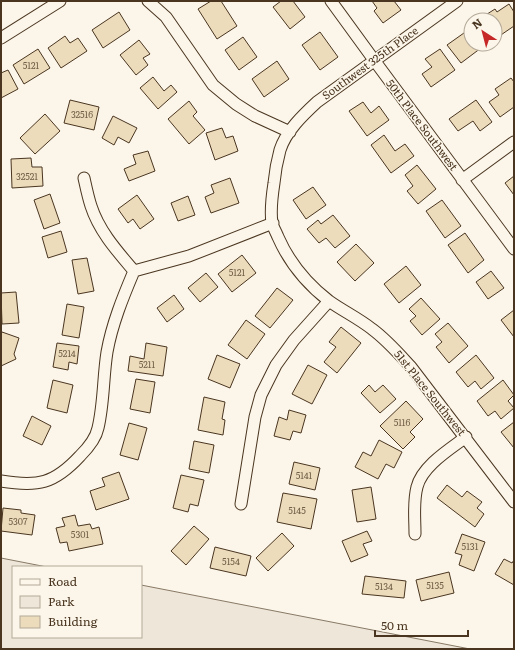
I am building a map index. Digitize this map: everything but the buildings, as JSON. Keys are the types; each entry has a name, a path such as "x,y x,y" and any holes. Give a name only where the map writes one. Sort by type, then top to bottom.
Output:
{"street":[{"path":"1,38 60,1"},
{"path":"148,1 166,17 213,85 236,104 255,116 290,132"},
{"name":"50th Place Southwest","path":"332,1 514,249"},
{"name":"Southwest 325th Place","path":"290,132 302,115 317,102 457,1"},
{"name":"51st Place Southwest","path":"290,132 280,149 272,202 272,224 284,250 295,267 310,284 329,301 351,313 374,330 412,367 514,502"},
{"path":"462,180 514,142"},
{"path":"84,178 95,217 114,249 134,271"},
{"path":"134,271 189,256 272,224"},
{"path":"1,481 15,484 37,484 52,480 67,469 86,450 98,430 107,351 118,309 134,271"},
{"path":"241,504 255,417 261,395 276,365 294,340 311,319 329,301"},
{"path":"416,534 414,506 417,486 424,473 437,459 466,437"}],"green space":[{"path":"1,558 42,566 12,566 12,638 142,638 142,585 470,649 1,649"}]}
